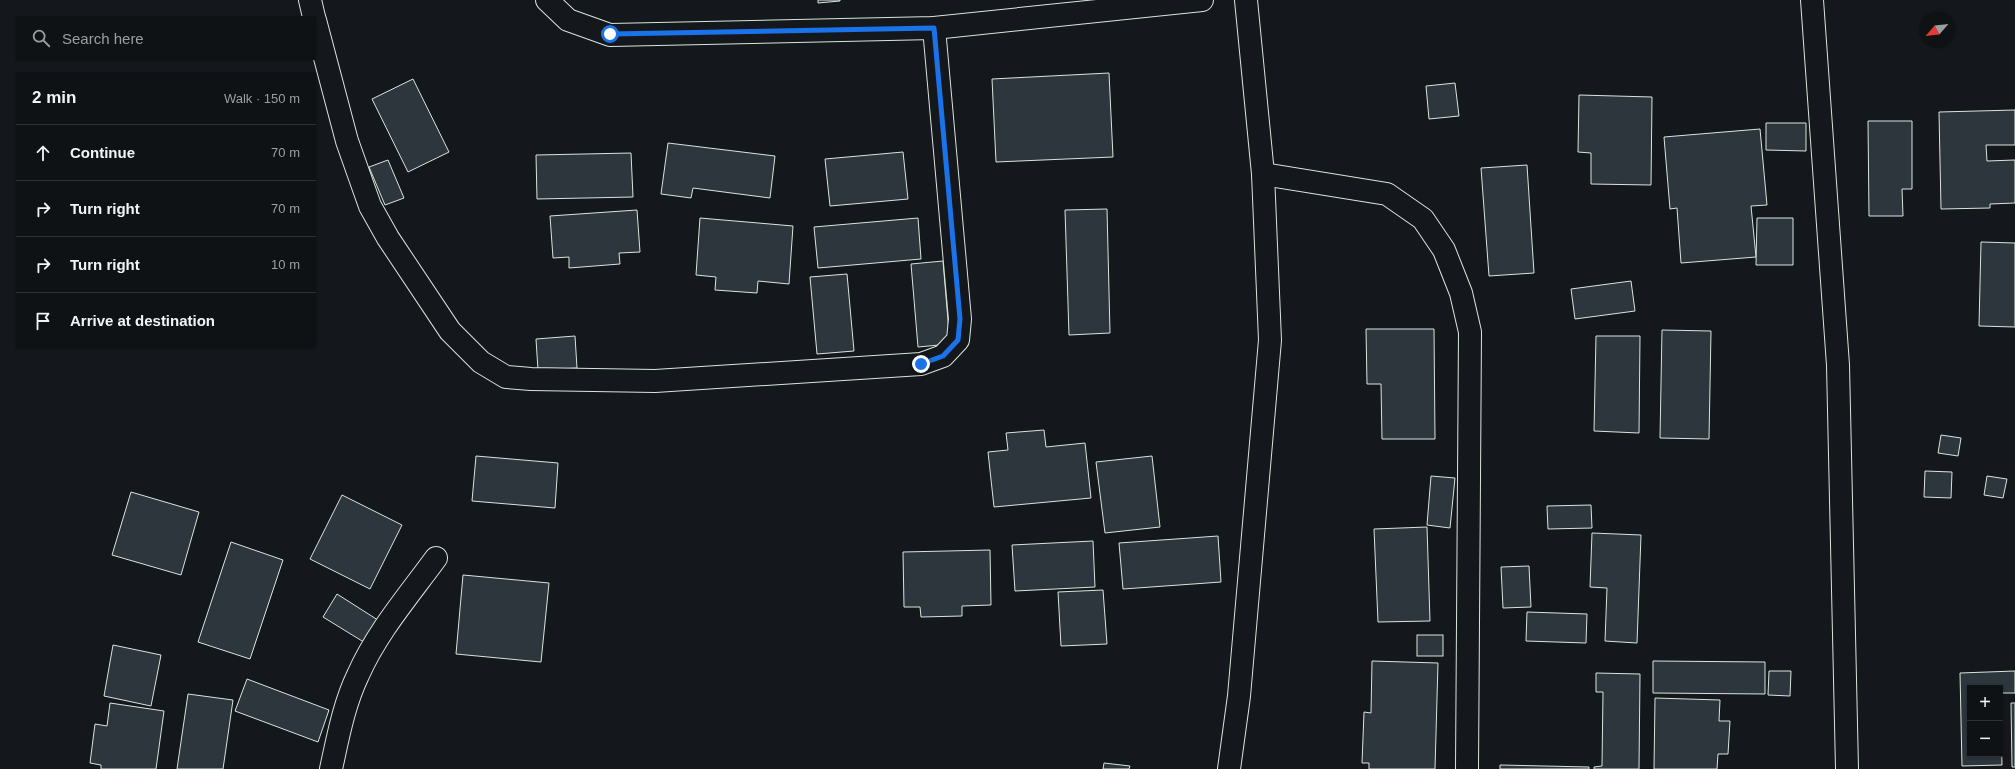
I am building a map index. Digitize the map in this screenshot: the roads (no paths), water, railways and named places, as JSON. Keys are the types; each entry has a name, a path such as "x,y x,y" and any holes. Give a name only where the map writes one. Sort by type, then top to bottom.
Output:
{"street":[{"path":"310,0 314,16"},
{"path":"546,0 568,20 610,34 934,28 1202,0"},
{"path":"1229,769 1239,696 1270,340 1263,174 1246,0"},
{"path":"1812,0 1838,364 1847,769"},
{"path":"316,24 347,141 370,206 388,238 450,331 481,362 506,377 531,379 655,381 921,364 943,356 958,340 960,319 934,28"},
{"path":"1263,174 1387,194 1423,219 1444,250 1461,294 1470,332 1467,769"},
{"path":"331,769 341,722 357,675 379,636 436,558"}]}
